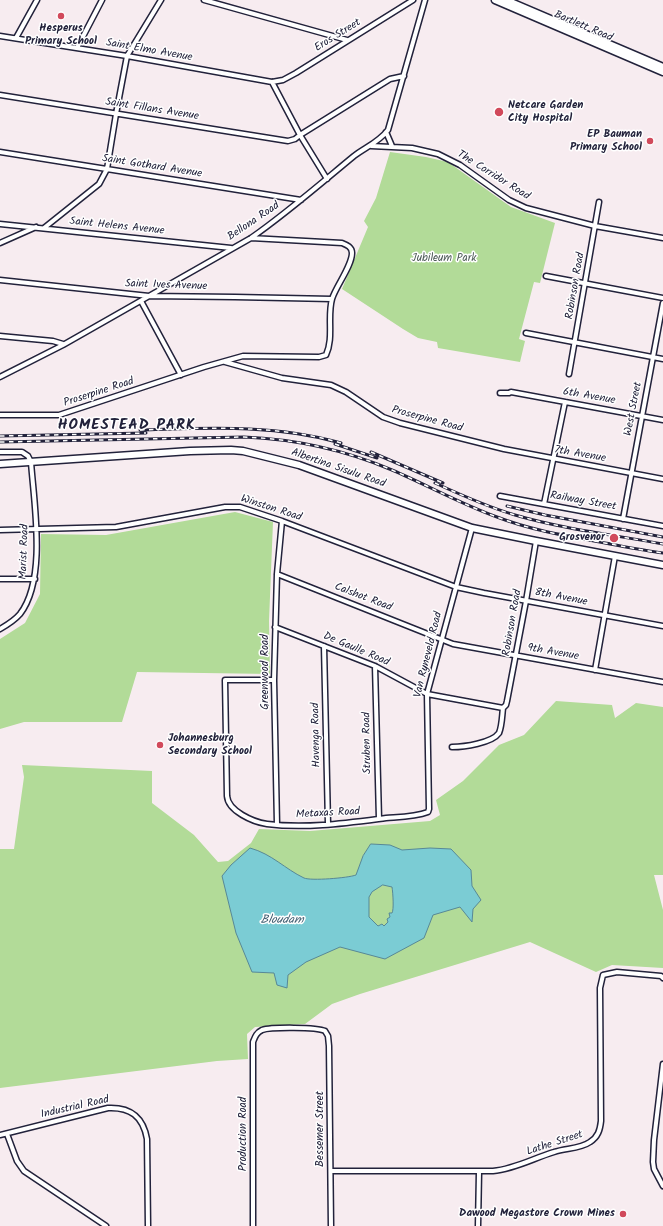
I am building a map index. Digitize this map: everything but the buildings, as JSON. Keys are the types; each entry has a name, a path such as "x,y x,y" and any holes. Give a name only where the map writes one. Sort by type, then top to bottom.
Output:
{"main road":[{"name":"Bartlett Road","path":"495,0 516,4 663,67"},
{"name":"Bartlett Road","path":"516,4 663,72"},
{"name":"Albertina Sisulu Road","path":"0,464 182,452 230,450 243,451 299,465 472,528 663,565"}],"street":[{"path":"16,38 37,0"},
{"path":"77,48 102,0"},
{"path":"44,228 99,184 107,169 127,56 161,0"},
{"path":"204,0 347,40"},
{"path":"413,0 424,2"},
{"name":"Eros Street","path":"272,82 280,81 289,77 413,0"},
{"name":"Bellona Road","path":"0,377 64,345 231,248 251,238 275,221 356,155 371,146 383,136 386,132 404,76 424,2"},
{"name":"Saint Elmo Avenue","path":"0,36 127,56 272,82"},
{"name":"Saint Fillans Avenue","path":"0,95 288,141 295,139 390,79 404,76"},
{"path":"272,82 300,135 327,179"},
{"path":"386,132 392,146"},
{"name":"The Corridor Road","path":"371,146 412,148 438,154 476,175 509,200 526,208 595,226 663,238"},
{"name":"Saint Gothard Avenue","path":"0,152 301,200"},
{"name":"Robinson Road","path":"569,374 599,202"},
{"name":"Saint Helens Avenue","path":"0,224 231,248"},
{"path":"0,243 37,227"},
{"path":"251,238 342,243 347,245 352,251 350,263 332,299"},
{"path":"546,276 663,298"},
{"name":"Saint Ives Avenue","path":"0,280 149,296 332,299"},
{"name":"Proserpine Road","path":"0,415 59,415 242,356 319,357 326,355 329,345 332,299"},
{"path":"141,301 181,375"},
{"name":"West Street","path":"623,519 663,303"},
{"path":"526,332 663,359"},
{"path":"0,336 53,341 64,345"},
{"name":"Proserpine Road","path":"224,362 276,377 331,385 346,392 377,414 389,420 493,447"},
{"name":"6th Avenue","path":"500,393 511,392 663,420"},
{"path":"544,504 565,402"},
{"name":"7th Avenue","path":"493,447 663,479"},
{"path":"0,452 22,452 28,456 31,462"},
{"name":"Marist Road","path":"0,629 14,620 22,610 29,599 35,579 36,529 31,462"},
{"name":"Railway Street","path":"500,496 663,526"},
{"name":"Winston Road","path":"0,530 116,527 232,506 240,507 282,521 456,587"},
{"name":"Greenwood Road","path":"277,824 274,680 277,574 282,521"},
{"name":"Van Ryneveld Road","path":"428,812 427,694 472,528"},
{"name":"Robinson Road","path":"452,747 493,739 499,732 504,708 507,702 536,541"},
{"path":"595,670 615,556"},
{"name":"Calshot Road","path":"277,574 442,638"},
{"path":"0,580 35,579"},
{"name":"8th Avenue","path":"456,587 663,626"},
{"name":"De Gaulle Road","path":"275,627 375,666 427,694 504,708"},
{"name":"9th Avenue","path":"442,638 448,642 460,645 663,682"},
{"name":"Havenga Road","path":"324,646 328,824"},
{"name":"Struben Road","path":"375,666 379,819"},
{"name":"Metaxas Road","path":"274,680 225,680 227,796 228,802 232,808 241,814 261,822 299,825 379,819 418,815 428,812"},
{"name":"Lathe Street","path":"331,1170 479,1172 500,1170 511,1168 556,1151 583,1146 589,1143 598,1134 601,1121 600,988 603,975 617,972 663,978"},
{"name":"Production Road","path":"253,1226 253,1042 256,1034 262,1030 268,1029 320,1028 325,1030 327,1033"},
{"name":"Bessemer Street","path":"327,1033 330,1046 331,1226"},
{"path":"663,1064 654,1140 653,1162 654,1169 663,1186"},
{"name":"Industrial Road","path":"0,1135 108,1108 125,1109 132,1113 140,1121 147,1139 148,1226"},
{"path":"7,1134 17,1161 24,1171 106,1226"},
{"path":"478,1226 479,1172"}],"green space":[{"name":"Jubileum Park","path":"390,152 448,162 511,207 555,223 540,283 534,282 519,339 525,341 520,362 438,348 437,342 418,338 342,289 368,227 364,221 376,198"},
{"path":"235,512 273,522 269,621 270,674 137,672 122,722 24,722 0,729 0,639 25,623 40,594 41,534 106,535"},
{"path":"556,701 612,705 615,718 636,703 663,707 663,875 654,875 663,910 663,968 612,965 596,972 530,942 332,1004 305,1024 255,1027 247,1034 248,1059 217,1061 0,1088 0,849 14,849 24,777 22,765 152,771 152,803 194,835 218,862 228,861 251,843 259,829 310,831 430,821 440,815 436,800 463,781 499,745 524,735"}],"water":[{"name":"Bloudam","path":"371,844 390,845 402,850 430,848 451,849 471,870 472,886 481,900 473,909 472,922 460,907 433,915 424,938 385,959 340,947 306,962 288,975 287,988 277,985 274,973 252,972 236,933 222,876 231,865 250,848 265,854 304,878 330,879 356,875 363,856","holes":["383,885 392,887 393,911 392,913 389,913 390,917 387,919 388,922 384,926 382,924 378,926 369,917 369,897 372,892"]}],"railway":[{"path":"140,430 216,428 266,430 316,437 341,443"},
{"path":"0,436 146,433"},
{"path":"0,442 244,437 301,443 338,451 374,463 470,506 521,525 569,536 663,553"},
{"path":"335,444 377,458"},
{"path":"371,452 443,483"},
{"path":"435,483 485,505 533,520 663,544"},
{"path":"507,506 545,515 663,537"}],"place":[{"name":"Hesperus Primary School","path":"61,16"},
{"name":"Netcare Garden City Hospital","path":"499,112"},
{"name":"EP Bauman Primary School","path":"650,141"},
{"name":"Grosvenor","path":"614,538"},
{"name":"Johannesburg Secondary School","path":"160,745"},
{"name":"Dawood Megastore Crown Mines","path":"623,1214"}],"district":[{"name":"HOMESTEAD PARK","path":"127,426"}]}
